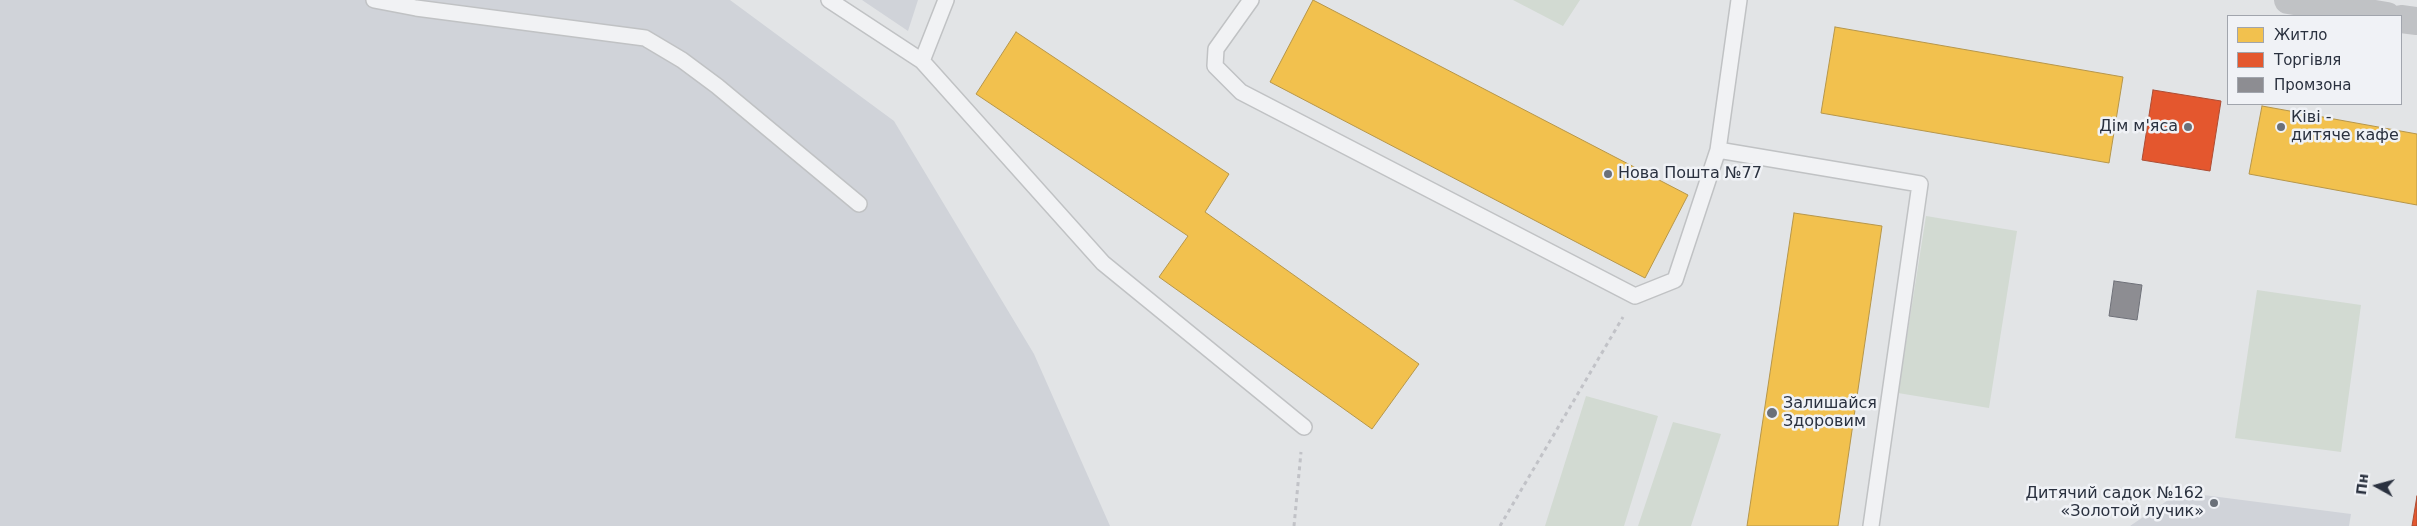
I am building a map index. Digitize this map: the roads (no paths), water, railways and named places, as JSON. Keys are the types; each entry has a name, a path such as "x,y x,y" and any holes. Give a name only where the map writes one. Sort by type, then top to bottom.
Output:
{"main road":[{"path":"2288,0 2381,15"},
{"path":"2402,18 2417,21"}],"lane":[{"path":"374,0 416,8 644,38 682,60 718,86 859,204"},
{"path":"829,0 922,62 1103,263 1304,427"},
{"path":"922,62 946,0"},
{"path":"1251,0 1216,49 1215,66 1241,92 1635,296 1675,280 1718,150 1738,0"},
{"path":"1718,150 1920,184 1871,526"}],"place":[{"name":"Дім м'яса","path":"2188,127"},
{"name":"Ківі - дитяче кафе","path":"2281,127"},
{"name":"Нова Пошта №77","path":"1608,174"},
{"name":"Залишайся Здоровим","path":"1772,413"},
{"name":"Дитячий садок №162 «Золотой лучик»","path":"2214,503"}]}
